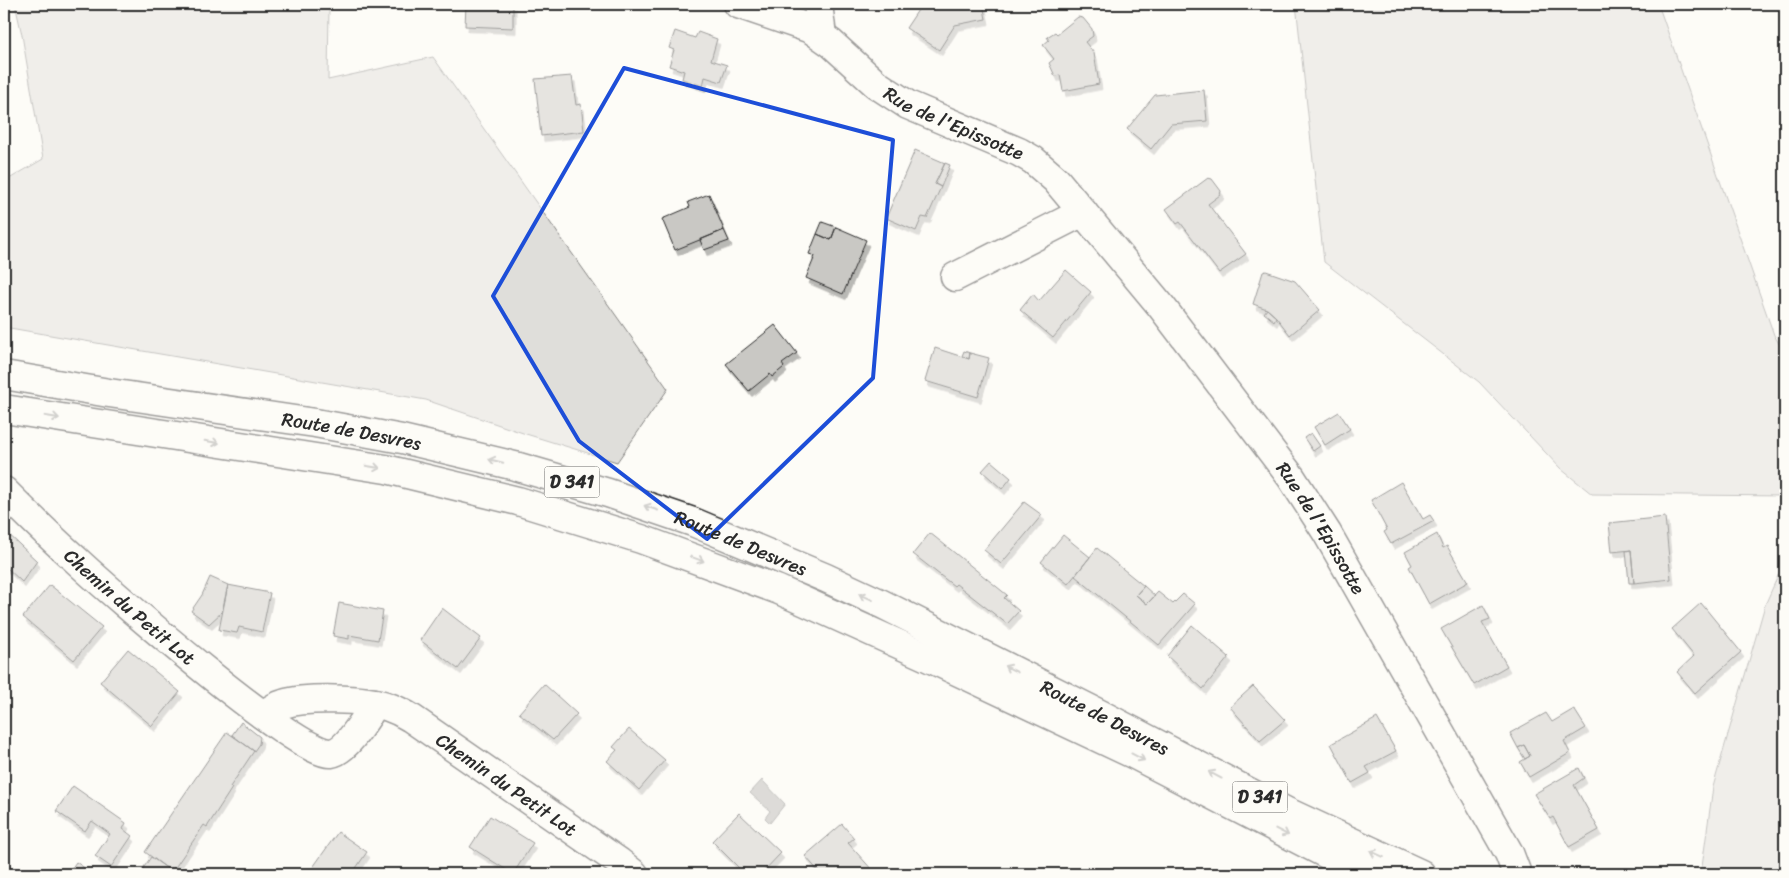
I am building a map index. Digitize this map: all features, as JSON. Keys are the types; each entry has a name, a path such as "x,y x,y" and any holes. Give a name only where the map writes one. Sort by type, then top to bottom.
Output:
{"main road":[{"name":"Rue de l'Epissotte","path":"738,4 800,24 822,36 865,75 900,100 924,113 1019,152 1033,160 1056,180 1173,322 1302,493 1509,853 1517,874"},
{"path":"818,4 822,36"},
{"path":"955,277 1083,212"},
{"name":"Route de Desvres","path":"4,375 392,437 470,454 574,483 693,522 882,604 1102,715 1285,811 1421,874"},
{"name":"Route de Desvres","path":"4,409 377,468 469,488 559,513 696,558 836,615 1102,739 1365,874"},
{"path":"559,513 574,483"},
{"name":"Chemin du Petit Lot","path":"4,490 76,561 226,688 311,747 326,753 333,753 344,746 376,703"},
{"name":"Chemin du Petit Lot","path":"263,715 278,706 294,701 346,699 376,703 398,711 411,718 611,856 634,874"}],"highlighted area":[{"path":"624,68 893,140 873,378 707,539 579,441 493,296"}],"shaded area":[{"path":"15,4 329,4 328,80 433,57 668,389 617,462 426,400 4,327 4,182 43,159"},
{"path":"1296,4 1658,4 1774,335 1785,354 1785,496 1592,494 1561,469 1479,382 1324,262"},
{"path":"1785,560 1785,874 1701,874 1713,787 1765,605"},
{"path":"762,780 785,804 770,823 765,818 770,811 750,793"}],"building":[{"path":"466,4 513,4 513,28 465,26"},
{"path":"922,4 983,4 986,19 955,25 939,50 906,28"},
{"path":"1078,17 1083,18 1092,29 1093,36 1085,42 1094,53 1099,84 1063,91 1060,75 1055,76 1049,63 1054,59 1043,45 1049,40 1047,37 1055,32 1057,34"},
{"path":"675,31 695,38 698,32 717,39 711,60 727,65 721,82 705,77 703,86 682,79 684,71 669,66 674,50 669,48"},
{"path":"572,76 576,105 581,104 584,131 541,136 535,79"},
{"path":"1204,90 1207,121 1171,124 1151,149 1127,129 1155,95"},
{"path":"915,150 945,163 935,184 941,187 927,218 922,217 916,231 886,218"},
{"path":"945,163 950,165 941,187 935,184"},
{"path":"1208,178 1212,179 1221,191 1220,195 1208,204 1246,254 1219,273 1180,222 1177,224 1166,209"},
{"path":"709,194 724,230 675,250 662,219 690,207 688,202"},
{"path":"822,222 836,227 831,240 817,234"},
{"path":"836,227 866,240 843,294 806,278 815,256 809,254 817,234 831,240"},
{"path":"724,230 729,241 704,250 700,240"},
{"path":"1066,270 1091,292 1053,338 1020,310 1033,294 1039,301"},
{"path":"1266,271 1295,281 1320,310 1290,335 1267,309 1253,304 1263,272"},
{"path":"1267,309 1276,317 1274,321 1264,313"},
{"path":"775,325 797,353 782,364 784,367 772,377 770,374 749,391 726,364"},
{"path":"935,348 969,359 970,353 989,358 978,397 925,381"},
{"path":"964,351 970,353 969,359 962,356"},
{"path":"1339,412 1350,429 1325,445 1314,427"},
{"path":"1311,433 1320,446 1313,451 1304,438"},
{"path":"991,461 1011,478 1002,489 982,471"},
{"path":"1401,482 1423,519 1430,515 1434,521 1391,544 1384,532 1387,530 1371,500"},
{"path":"1024,502 1042,515 1001,564 984,550"},
{"path":"1665,517 1671,579 1634,583 1631,550 1612,552 1609,523"},
{"path":"4,530 37,561 22,582 6,567 4,569"},
{"path":"930,533 1007,595 1004,598 1019,611 1007,624 956,584 954,586 913,554"},
{"path":"1437,534 1443,548 1447,546 1468,582 1429,604 1409,567 1412,565 1405,552"},
{"path":"1063,535 1090,557 1068,584 1041,562"},
{"path":"1097,548 1144,586 1136,595 1147,604 1158,592 1173,604 1183,594 1195,604 1159,645 1075,576"},
{"path":"1631,550 1634,583 1629,583 1626,551"},
{"path":"210,577 228,585 222,612 209,624 191,611 202,595"},
{"path":"50,585 102,627 74,660 23,617"},
{"path":"228,585 270,593 262,632 239,627 237,633 219,630"},
{"path":"1144,586 1155,596 1147,604 1136,595"},
{"path":"339,603 383,611 378,640 349,635 349,639 333,636"},
{"path":"1701,603 1741,652 1695,693 1677,672 1694,656 1672,629"},
{"path":"1483,605 1490,619 1482,622 1507,666 1474,685 1441,629"},
{"path":"442,608 481,638 458,669 420,640"},
{"path":"1192,625 1229,657 1203,689 1167,656"},
{"path":"128,649 180,692 152,726 100,682"},
{"path":"544,684 577,714 553,740 519,713"},
{"path":"1253,686 1285,720 1260,741 1230,707"},
{"path":"1574,709 1586,728 1564,741 1570,753 1529,777 1520,762 1530,756 1524,745 1518,748 1510,733 1546,713 1552,722"},
{"path":"1377,718 1396,751 1366,767 1370,773 1352,783 1331,744"},
{"path":"241,722 260,737 259,744 254,751 232,735"},
{"path":"629,729 665,760 639,790 607,761 617,750 613,747"},
{"path":"227,732 254,751 207,827 204,825 172,872 145,852"},
{"path":"1524,745 1530,756 1525,759 1518,748"},
{"path":"1579,768 1584,778 1574,785 1599,830 1569,847 1553,817 1550,819 1534,794"},
{"path":"73,786 126,823 123,829 132,836 111,867 95,856 110,834 92,821 85,831 56,811"},
{"path":"739,813 781,853 761,874 745,874 712,841"},
{"path":"490,816 533,843 513,874 470,847"},
{"path":"842,824 854,838 848,843 874,872 871,874 821,874 805,856"},
{"path":"338,832 367,852 352,874 316,874 311,870"},
{"path":"151,857 172,872 171,874 149,874 142,870"},
{"path":"76,862 86,869 83,874 71,874 69,872"}]}
